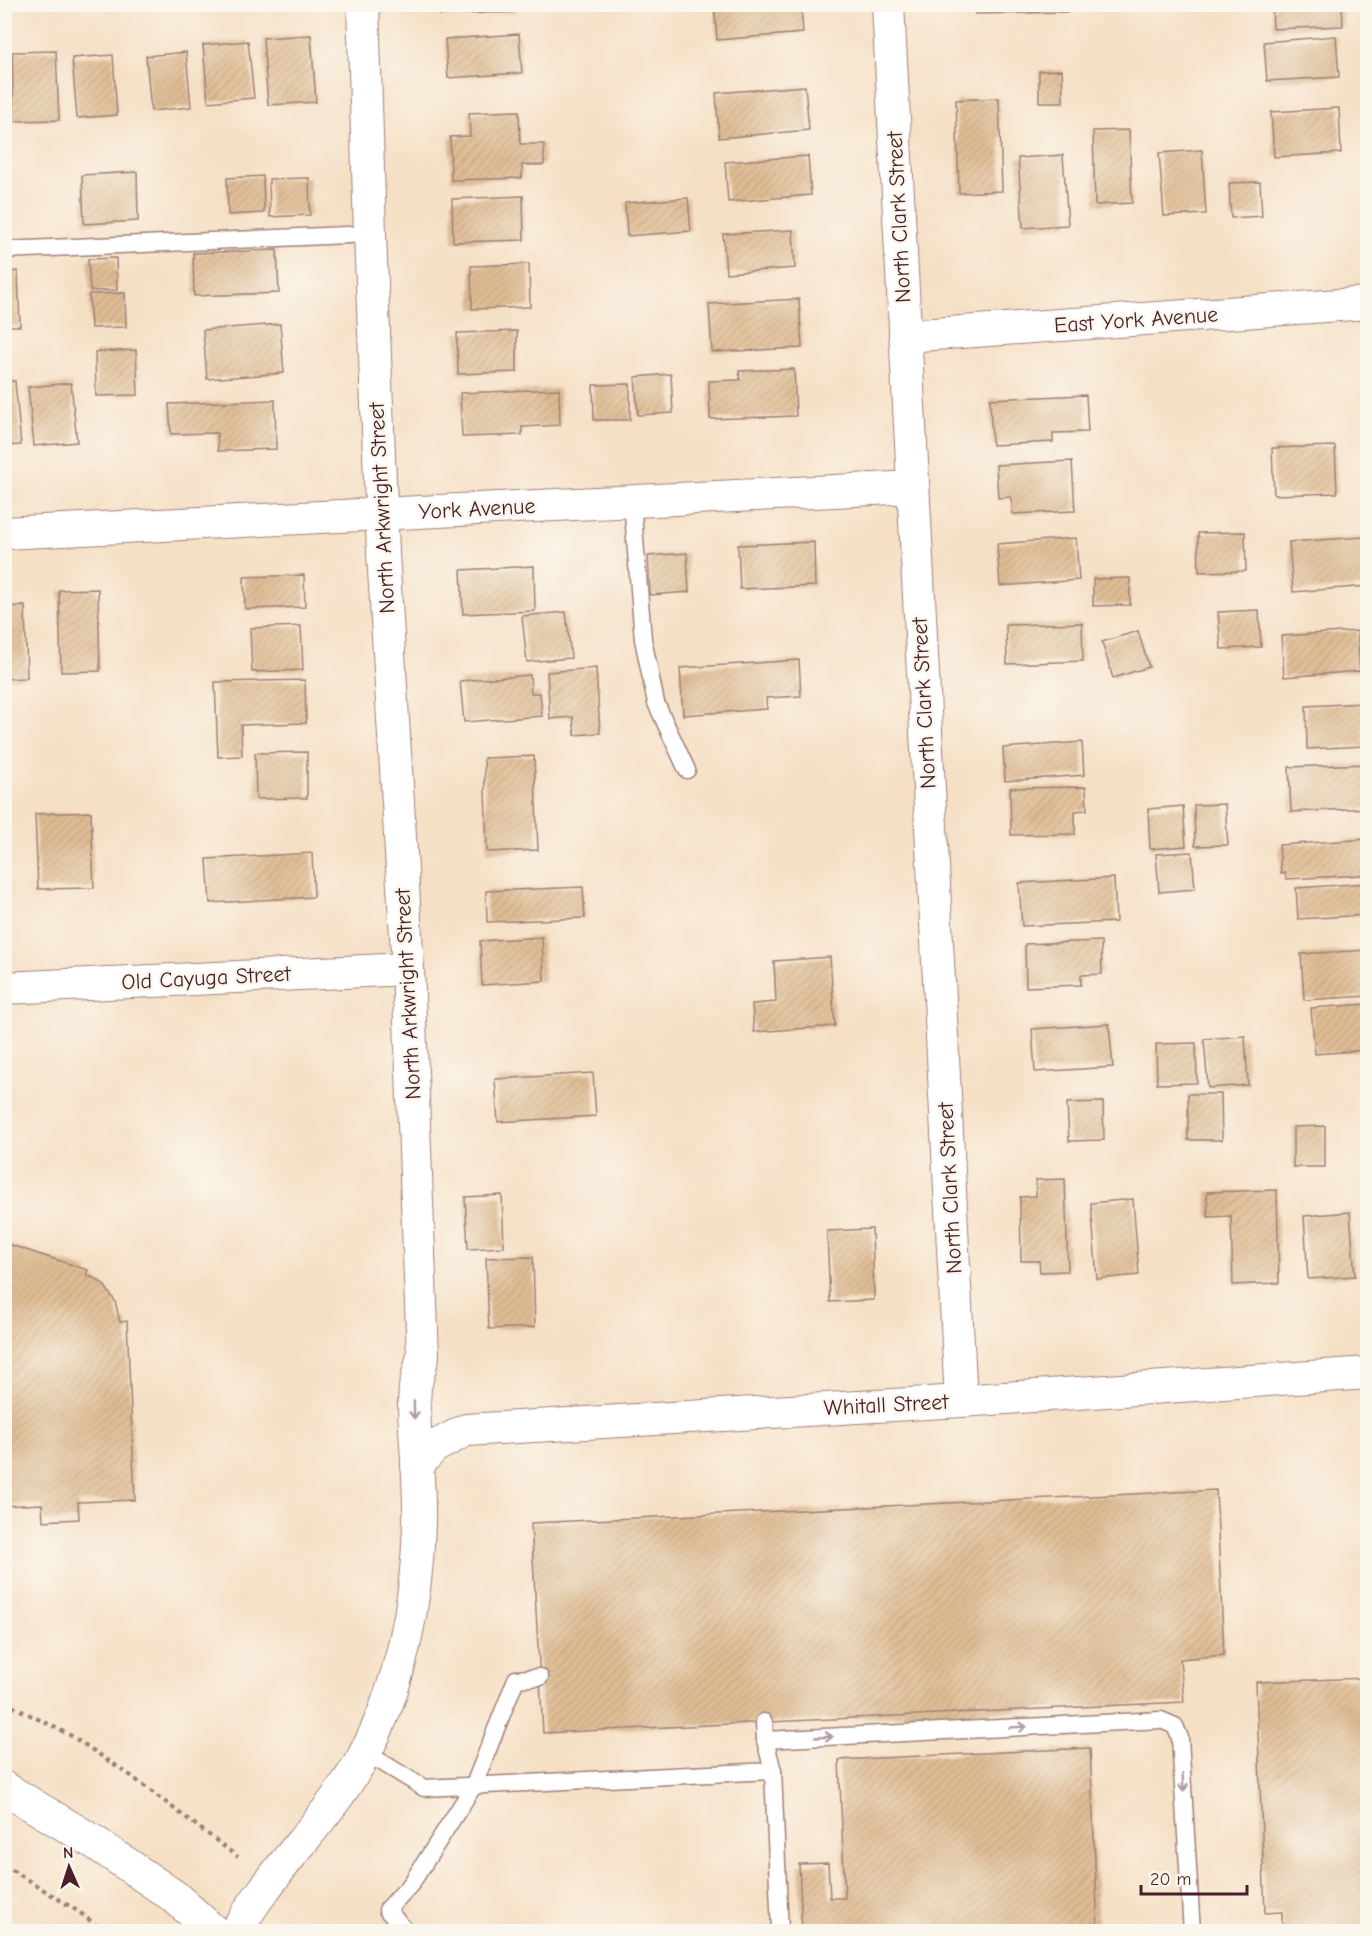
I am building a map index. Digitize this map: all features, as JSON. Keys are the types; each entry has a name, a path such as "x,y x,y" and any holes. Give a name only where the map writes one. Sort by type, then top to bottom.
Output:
{"main road":[{"path":"4,1788 103,1848 175,1898 214,1932"}],"street":[{"name":"North Arkwright Street","path":"235,1932 267,1886 315,1827 365,1752 390,1696 406,1634 416,1579 419,1521 414,1405 415,1387 423,1356 408,969 382,513 363,4"},
{"name":"North Clark Street","path":"888,4 961,1401"},
{"name":"East York Avenue","path":"905,336 1368,303"},
{"name":"York Avenue","path":"4,533 913,487"},
{"name":"Old Cayuga Street","path":"4,988 408,969"},
{"name":"Whitall Street","path":"417,1466 434,1447 466,1430 961,1401 1368,1373"}],"lane":[{"path":"4,250 370,234"},
{"path":"633,501 645,650 656,703 687,770"},
{"path":"407,1932 387,1910 411,1884 472,1786 516,1679 540,1677"},
{"path":"765,1740 1161,1720 1175,1726 1180,1738 1192,1932"},
{"path":"764,1722 765,1740 773,1771 780,1932"},
{"path":"365,1752 424,1788 773,1771"}],"path":[{"path":"4,1702 70,1735 127,1773 238,1857"},
{"path":"4,1865 79,1912 105,1932"}],"building":[{"path":"714,4 801,4 803,33 717,40"},
{"path":"974,4 1067,4 1067,12 975,14"},
{"path":"1272,4 1342,4 1343,26 1273,29"},
{"path":"440,5 515,5 515,12 440,15"},
{"path":"519,34 522,73 448,78 445,39"},
{"path":"311,35 316,102 268,105 263,38"},
{"path":"1336,36 1339,77 1267,81 1264,42"},
{"path":"248,41 254,98 208,102 203,45"},
{"path":"56,51 59,120 14,121 12,52"},
{"path":"186,52 191,107 151,111 146,56"},
{"path":"113,55 117,115 77,118 72,58"},
{"path":"1062,70 1063,102 1039,102 1039,71"},
{"path":"805,86 809,130 719,138 716,93"},
{"path":"999,98 1002,191 959,193 956,100"},
{"path":"1339,108 1341,153 1274,157 1271,112"},
{"path":"519,111 520,144 544,144 544,165 522,165 522,178 451,180 450,137 470,136 469,113"},
{"path":"1129,130 1132,203 1095,205 1093,131"},
{"path":"1202,150 1206,214 1164,216 1159,153"},
{"path":"1063,155 1068,225 1023,228 1018,158"},
{"path":"808,156 811,195 728,202 725,162"},
{"path":"137,172 138,221 84,224 82,175"},
{"path":"263,176 264,213 228,215 227,178"},
{"path":"309,178 310,215 270,217 269,179"},
{"path":"1260,182 1262,216 1231,218 1229,183"},
{"path":"523,196 524,240 453,242 452,199"},
{"path":"688,198 691,231 627,236 625,203"},
{"path":"793,230 795,268 726,273 723,234"},
{"path":"277,250 279,293 194,296 193,253"},
{"path":"116,258 117,290 90,291 88,259"},
{"path":"529,264 530,307 472,309 471,266"},
{"path":"18,271 20,326 4,326 4,272"},
{"path":"125,293 126,327 91,328 89,294"},
{"path":"799,299 802,348 712,352 709,304"},
{"path":"280,324 284,373 207,379 203,330"},
{"path":"517,331 517,372 458,374 457,333"},
{"path":"136,350 138,395 96,396 95,352"},
{"path":"794,369 796,416 710,419 709,381 740,380 739,371"},
{"path":"671,374 673,413 638,415 635,377"},
{"path":"15,381 21,445 4,446 4,382"},
{"path":"71,383 77,442 34,446 28,387"},
{"path":"630,384 630,420 594,420 593,385"},
{"path":"559,389 560,425 522,427 522,435 462,437 460,393"},
{"path":"1086,395 1088,432 1053,433 1053,442 992,445 990,399"},
{"path":"275,400 276,449 218,451 217,433 171,434 169,404"},
{"path":"1335,446 1337,493 1274,495 1272,448"},
{"path":"1072,461 1075,511 1013,514 1011,497 998,498 996,465"},
{"path":"1245,532 1246,571 1199,572 1198,533"},
{"path":"1364,537 1368,586 1293,592 1289,542"},
{"path":"1076,538 1079,580 1000,586 997,544"},
{"path":"814,542 815,586 740,589 738,545"},
{"path":"687,553 689,592 650,595 648,556"},
{"path":"534,566 535,611 463,614 461,570"},
{"path":"304,575 305,607 245,609 244,577"},
{"path":"1130,578 1130,605 1093,606 1093,579"},
{"path":"98,589 100,671 61,672 59,590"},
{"path":"25,606 27,678 4,679 4,607"},
{"path":"1259,610 1261,647 1221,649 1218,612"},
{"path":"566,612 571,658 527,662 522,616"},
{"path":"1082,623 1083,661 1007,664 1006,625"},
{"path":"301,626 303,670 252,672 250,628"},
{"path":"1138,631 1149,667 1113,678 1102,642"},
{"path":"1357,631 1360,671 1284,677 1281,636"},
{"path":"799,660 801,696 766,698 767,709 683,715 680,668"},
{"path":"596,668 600,733 575,735 573,717 550,719 547,672"},
{"path":"530,675 531,693 540,693 542,716 464,722 460,681"},
{"path":"305,680 306,723 241,725 242,756 218,757 215,682"},
{"path":"1363,703 1364,746 1307,749 1306,706"},
{"path":"1082,742 1084,775 1005,781 1003,748"},
{"path":"307,752 307,798 256,799 255,753"},
{"path":"534,756 538,850 487,852 484,758"},
{"path":"1366,764 1368,808 1291,812 1289,767"},
{"path":"1086,787 1087,810 1075,811 1075,834 1011,835 1010,788"},
{"path":"1225,804 1228,845 1195,846 1194,805"},
{"path":"1183,806 1186,846 1150,849 1148,809"},
{"path":"91,812 94,888 38,889 35,814"},
{"path":"1368,839 1368,871 1363,872 1364,875 1286,879 1285,873 1281,874 1279,845"},
{"path":"1192,852 1195,889 1159,892 1156,854"},
{"path":"312,853 314,897 210,903 207,859"},
{"path":"1114,878 1116,922 1022,926 1019,883"},
{"path":"1368,883 1368,915 1298,919 1296,888"},
{"path":"583,887 585,918 487,922 486,891"},
{"path":"542,937 544,981 482,985 480,941"},
{"path":"1101,941 1102,974 1081,975 1081,985 1026,987 1025,944"},
{"path":"1368,950 1368,996 1304,1000 1301,954"},
{"path":"830,957 835,1026 754,1032 752,1004 776,1002 774,961"},
{"path":"1368,1004 1368,1050 1315,1054 1311,1008"},
{"path":"1109,1024 1113,1067 1035,1072 1032,1029"},
{"path":"1245,1036 1248,1085 1208,1088 1204,1039"},
{"path":"1196,1043 1197,1083 1157,1084 1156,1044"},
{"path":"593,1073 596,1116 498,1122 495,1079"},
{"path":"1188,1094 1221,1094 1222,1140 1188,1140"},
{"path":"1103,1102 1104,1140 1069,1141 1067,1103"},
{"path":"1325,1126 1325,1167 1293,1167 1293,1127"},
{"path":"1065,1179 1068,1271 1040,1272 1039,1261 1021,1261 1020,1197 1036,1196 1036,1180"},
{"path":"1277,1190 1279,1283 1233,1285 1231,1216 1208,1217 1207,1192"},
{"path":"502,1195 504,1247 468,1249 465,1197"},
{"path":"1133,1199 1139,1275 1097,1279 1091,1203"},
{"path":"1350,1212 1355,1276 1308,1279 1304,1216"},
{"path":"872,1229 874,1300 830,1302 827,1231"},
{"path":"4,1243 88,1270 86,1276 104,1285 115,1301 120,1322 127,1321 135,1500 78,1502 79,1519 43,1521 42,1504 4,1506"},
{"path":"533,1257 535,1327 489,1329 486,1258"},
{"path":"1216,1490 1224,1655 1180,1659 1184,1702 543,1733 531,1523"},
{"path":"1368,1678 1368,1932 1282,1932 1282,1912 1265,1913 1256,1682"},
{"path":"1090,1748 1098,1932 802,1932 799,1864 828,1863 830,1898 845,1898 839,1760"}]}
